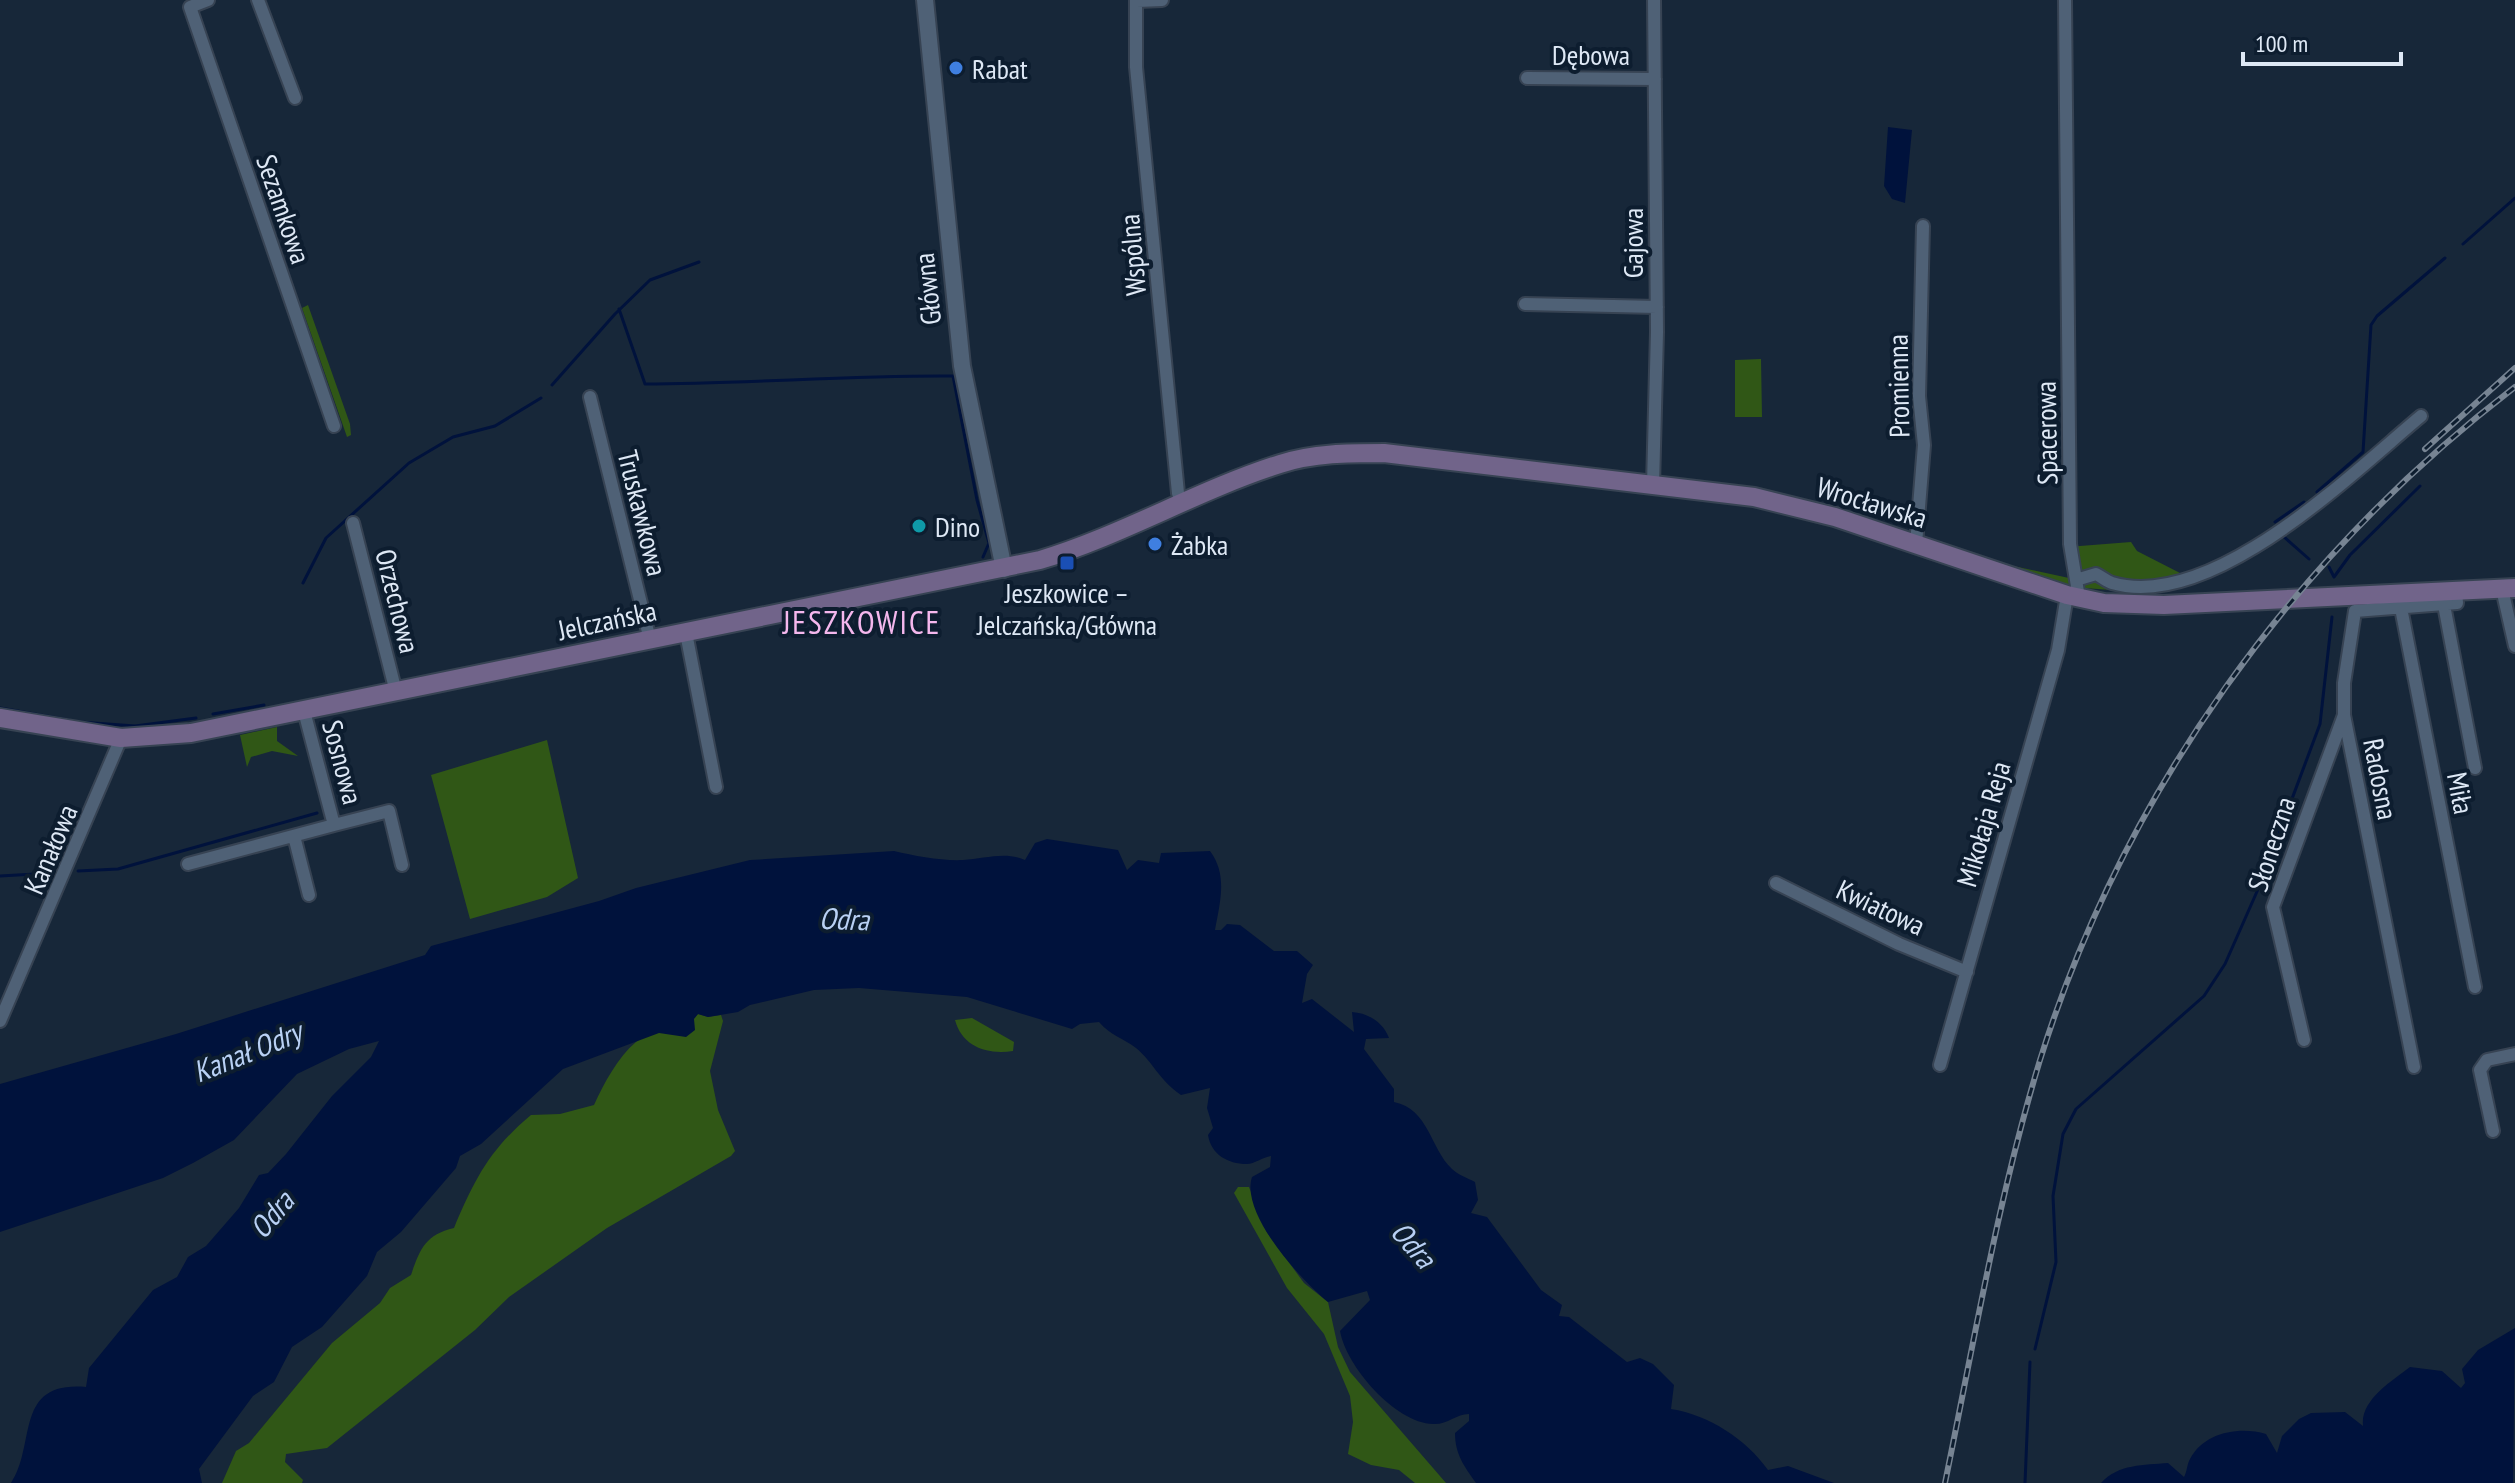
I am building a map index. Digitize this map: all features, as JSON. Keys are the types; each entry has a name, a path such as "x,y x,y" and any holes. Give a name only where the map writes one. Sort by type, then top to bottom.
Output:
{"main road":[{"name":"Wrocławska","path":"1213,492 1282,463 1343,453 1384,453 1754,497 1835,517 2119,604 2450,598 2508,588"},
{"name":"Jelczańska","path":"0,718 121,738 191,733 1004,569 1104,539 1213,492"}],"street":[{"name":"Sezamkowa","path":"208,0 190,7 334,426"},
{"path":"258,0 295,98"},
{"name":"Główna","path":"925,0 962,366 1004,569"},
{"path":"1136,1 1162,0"},
{"name":"Gajowa","path":"1653,485 1657,307 1654,0"},
{"name":"Spacerowa","path":"2065,0 2070,544 2074,591"},
{"name":"Wspólna","path":"1136,1 1136,67 1178,493 1182,505"},
{"name":"Dębowa","path":"1527,78 1655,79"},
{"name":"Promienna","path":"1916,544 1924,445 1919,396 1923,226"},
{"path":"1525,304 1657,307"},
{"name":"Truskawkowa","path":"590,397 650,640"},
{"path":"2074,591 2096,574 2108,582 2127,586 2190,580 2299,520 2421,416"},
{"name":"Orzechowa","path":"353,523 396,692"},
{"path":"2508,588 2515,646"},
{"name":"Mikołaja Reja","path":"1940,1065 2074,591"},
{"path":"2450,598 2475,768"},
{"name":"Radosna","path":"2414,1067 2344,715 2344,683 2355,611 2401,608 2450,598"},
{"name":"Miła","path":"2401,608 2475,987"},
{"path":"686,633 716,787"},
{"name":"Sosnowa","path":"304,711 334,825"},
{"name":"Słoneczna","path":"2304,1040 2273,907 2344,715"},
{"name":"Kanałowa","path":"0,1021 121,738"},
{"name":"Sosnowa","path":"188,864 389,811 402,865"},
{"path":"294,836 309,895"},
{"name":"Kwiatowa","path":"1776,883 1899,944 1967,972"},
{"path":"2493,1131 2480,1070 2487,1060 2515,1054"}],"green space":[{"path":"308,305 350,424 351,435 347,437 302,308"},
{"path":"1761,359 1762,417 1735,417 1735,360"},
{"path":"2131,542 2137,551 2180,573 2138,592 2057,586 2009,565 2069,578 2067,547"},
{"path":"277,727 277,741 298,756 272,751 251,757 247,767 240,735"},
{"path":"547,740 578,878 547,897 470,919 431,775"},
{"path":"698,1014 708,1017 721,1015 723,1021 710,1071 718,1110 735,1151 731,1156 607,1228 509,1297 475,1330 327,1448 286,1454 285,1462 303,1480 302,1483 222,1483 236,1451 249,1443 332,1343 380,1303 390,1288 411,1275 430,1239 454,1228 485,1166 516,1128 531,1115 560,1114 594,1105 612,1071 636,1042 651,1034 683,1025"},
{"path":"972,1018 1014,1042 1013,1051 994,1052 969,1042 955,1020"},
{"path":"1238,1187 1249,1187 1266,1231 1304,1283 1328,1302 1338,1347 1350,1372 1446,1483 1415,1483 1399,1470 1371,1465 1348,1454 1353,1422 1350,1396 1324,1334 1287,1288 1234,1193"}],"water":[{"path":"1888,127 1912,130 1905,203 1892,199 1884,186"},
{"path":"1047,839 1118,850 1127,870 1138,860 1159,863 1161,853 1210,851 1221,879 1215,930 1221,930 1227,924 1240,925 1274,951 1297,951 1313,965 1307,974 1302,1003 1312,999 1354,1032 1352,1012 1369,1016 1383,1027 1389,1038 1366,1039 1364,1049 1394,1089 1394,1102 1415,1112 1452,1169 1475,1182 1478,1200 1471,1213 1487,1217 1541,1290 1562,1305 1559,1316 1569,1317 1627,1362 1640,1358 1653,1364 1674,1385 1671,1409 1699,1417 1726,1430 1749,1448 1768,1470 1788,1466 1834,1483 1476,1483 1461,1460 1455,1440 1455,1433 1469,1421 1469,1414 1438,1424 1418,1421 1388,1403 1362,1376 1344,1345 1340,1331 1370,1300 1367,1291 1328,1302 1275,1245 1255,1209 1251,1192 1252,1177 1270,1167 1271,1156 1247,1164 1227,1160 1216,1153 1208,1135 1213,1128 1207,1108 1210,1088 1181,1095 1136,1048 1099,1022 1080,1024 1072,1029 967,997 859,988 814,990 750,1005 738,1012 708,1017 698,1014 694,1019 695,1030 686,1037 659,1033 563,1069 481,1144 460,1156 456,1168 401,1232 377,1252 367,1276 322,1327 292,1347 274,1382 253,1396 199,1469 202,1483 11,1483 19,1467 37,1404 47,1394 63,1388 86,1387 89,1368 153,1290 177,1277 188,1257 206,1246 239,1208 259,1175 268,1173 286,1154 332,1096 371,1057 379,1041 349,1049 297,1074 234,1140 193,1163 163,1178 0,1232 0,1084 176,1034 425,955 431,946 599,901 636,888 750,860 894,851 946,860 1002,856 1025,860 1035,843"},
{"path":"2515,1328 2513,1483 2101,1483 2115,1472 2150,1464 2168,1463 2184,1477 2196,1450 2213,1437 2234,1431 2266,1434 2277,1453 2282,1436 2299,1419 2311,1413 2345,1412 2363,1426 2363,1417 2372,1400 2410,1367 2442,1371 2461,1388 2465,1383 2462,1369 2478,1350"}],"waterway":[{"path":"2463,244 2515,198"},
{"path":"2317,492 2363,452 2371,325 2377,316 2445,258"},
{"path":"552,385 650,280 699,262"},
{"path":"619,309 645,384 953,376 977,500 989,543 983,557"},
{"path":"303,583 326,538 409,463 453,437 495,426 541,398"},
{"path":"2329,567 2334,577 2350,555 2420,486"},
{"path":"2275,522 2304,502"},
{"path":"2283,536 2309,559"},
{"path":"2035,1349 2056,1262 2053,1196 2063,1134 2076,1109 2204,996 2225,964 2259,887 2320,724 2332,617"},
{"path":"213,714 264,705"},
{"path":"0,708 69,720"},
{"path":"80,722 135,726 196,718"},
{"path":"78,871 118,869 317,813"},
{"path":"0,876 53,873"},
{"path":"2025,1483 2030,1362"}],"railway":[{"path":"2425,449 2515,368"},
{"path":"1945,1483 1988,1270 2025,1112 2075,962 2118,866 2168,775 2226,687 2289,604 2359,526 2435,454 2515,387"}],"place":[{"name":"Rabat","path":"956,68"},
{"name":"Dino","path":"919,526"},
{"name":"Żabka","path":"1155,544"},
{"name":"Jeszkowice – Jelczańska/Główna","path":"1067,563"}],"district":[{"name":"JESZKOWICE","path":"862,622"}],"water label":[{"name":"Odra","path":"844,918"},
{"name":"Kanał Odry","path":"247,1051"},
{"name":"Odra","path":"271,1214"},
{"name":"Odra","path":"1414,1244"}]}
